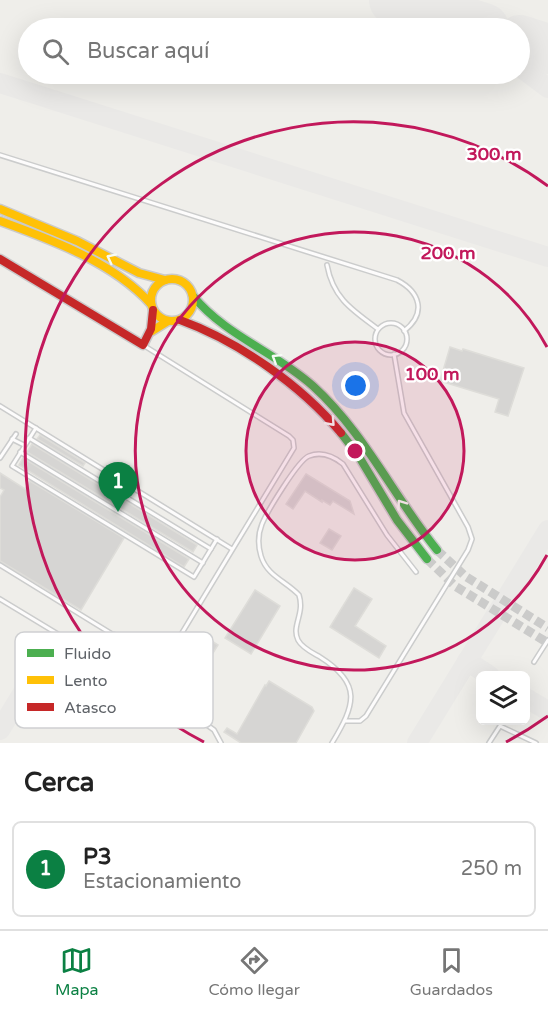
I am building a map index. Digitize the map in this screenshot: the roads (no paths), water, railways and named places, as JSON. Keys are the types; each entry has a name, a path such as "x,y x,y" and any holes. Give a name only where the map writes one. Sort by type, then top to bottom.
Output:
{"main road":[{"path":"0,209 77,241 139,273 186,284 201,307 213,319 282,362 312,385 345,418 399,503 437,550"},
{"path":"0,221 115,273 146,296 162,319 180,320 206,329 285,378 314,402 340,431 358,455 397,520 427,559"},
{"path":"0,259 142,345 151,331 154,319 150,298 155,287 165,280"},
{"path":"180,320 189,313 194,302 193,296"},
{"path":"151,331 168,321"}],"lane":[{"path":"0,155 397,280 412,291 417,299 418,308 411,325 404,331"},
{"path":"327,265 330,280 340,298 378,329"},
{"path":"386,323 401,327 404,331 405,345 394,354 383,352 376,345 378,329 386,323"},
{"path":"142,345 262,418 293,440 294,448 182,632"},
{"path":"345,721 360,721 366,716 468,550 472,539 468,527 404,413 394,354"},
{"path":"0,406 232,549"},
{"path":"36,428 12,466 194,577 217,539"},
{"path":"0,458 16,434"},
{"path":"29,438 211,549"},
{"path":"12,439 24,446"},
{"path":"20,452 203,563"},
{"path":"332,743 350,710 347,681 336,667 299,643 295,634 302,611 299,595 267,568 261,556 258,540 262,525 298,465 306,457 316,453 336,458 343,464 387,536 416,572"},
{"path":"0,565 109,632"},
{"path":"0,599 54,632"},
{"path":"534,662 548,640"},
{"path":"489,743 500,726 536,743"},
{"path":"211,728 221,743"}],"tunnel":[{"path":"437,550 465,576 548,628"},
{"path":"427,559 455,586 548,643"}],"place":[{"name":"P3","path":"118,512"}]}
